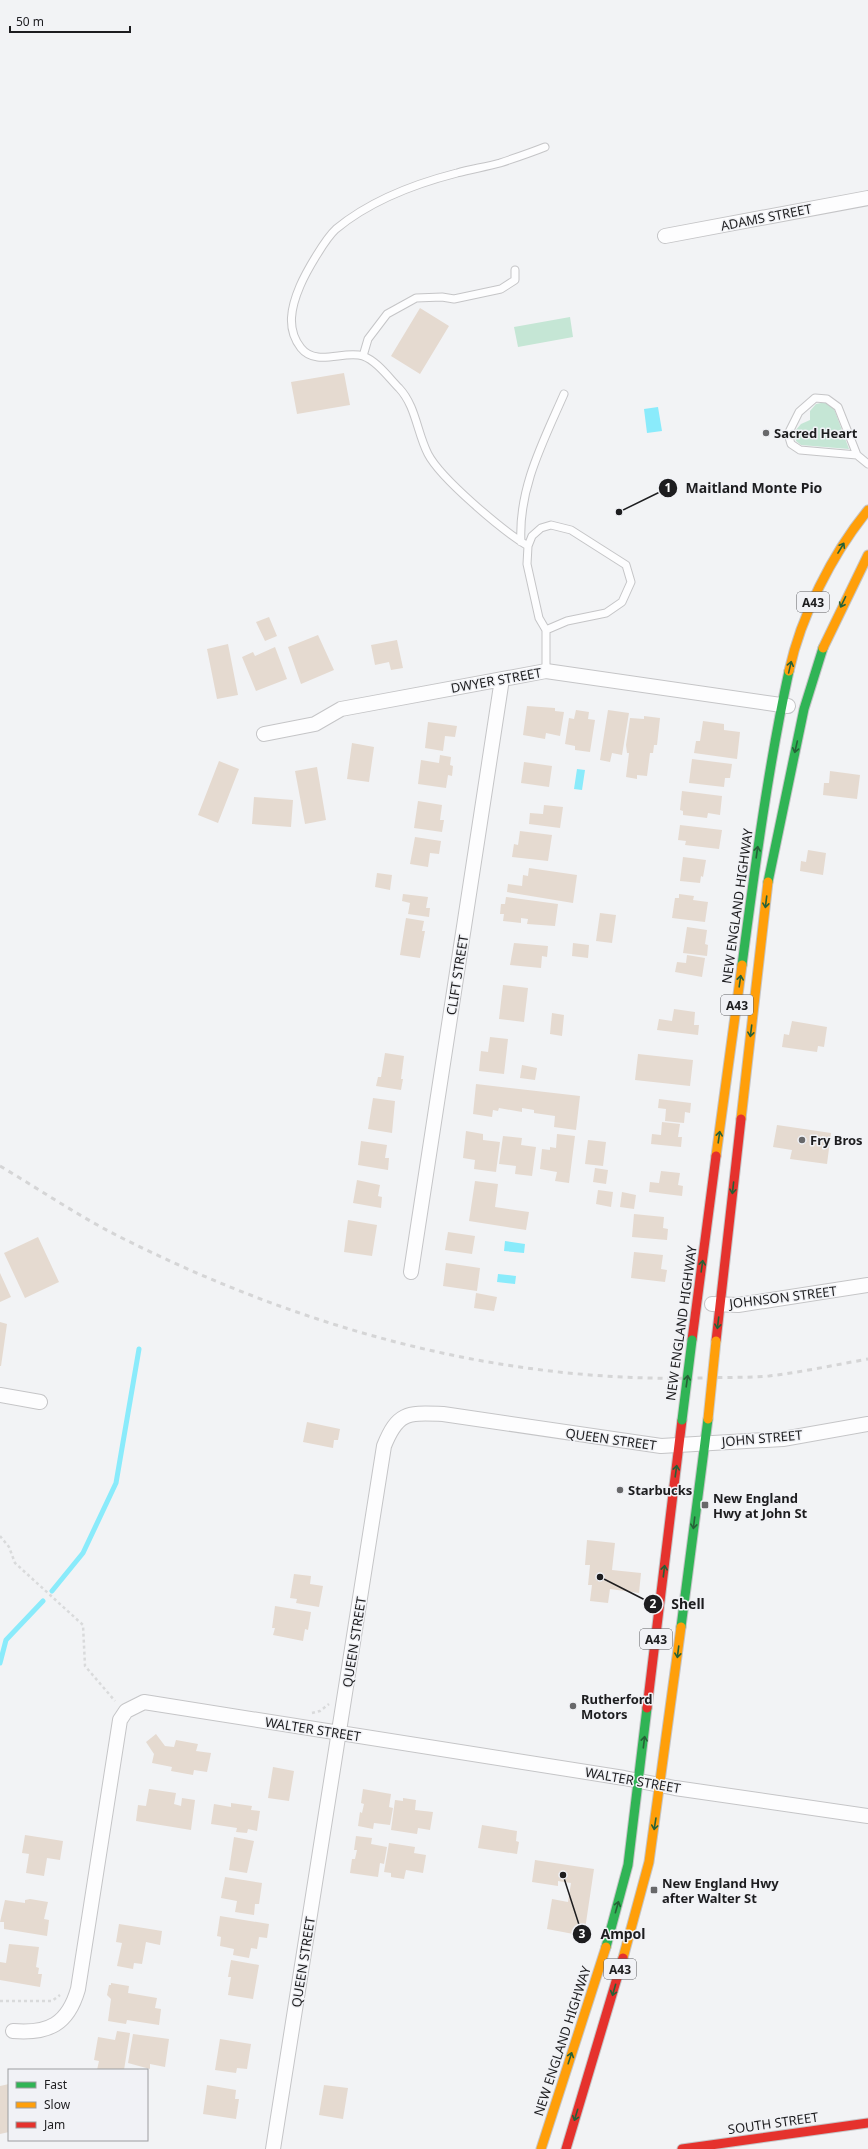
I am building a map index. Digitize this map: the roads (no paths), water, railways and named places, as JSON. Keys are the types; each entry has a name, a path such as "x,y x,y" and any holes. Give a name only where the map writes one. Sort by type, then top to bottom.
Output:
{"main road":[{"name":"NEW ENGLAND HIGHWAY","path":"541,2149 600,1964 628,1865 692,1340 760,828 781,705 791,662 804,622 824,577 853,528 868,510"},
{"name":"A43","path":"566,2149 613,1993 650,1862 708,1419 769,876 804,709 825,640 868,555"},
{"name":"SOUTH STREET","path":"682,2149 868,2123"}],"street":[{"name":"ADAMS STREET","path":"665,236 868,198"},
{"name":"DWYER STREET","path":"264,734 315,724 341,709 546,671 804,709"},
{"name":"CLIFT STREET","path":"411,1272 502,679"},
{"name":"JOHNSON STREET","path":"697,1305 738,1305 868,1285"},
{"path":"0,1395 40,1402"},
{"name":"QUEEN STREET","path":"273,2149 345,1704 384,1446 394,1424 410,1415 443,1414 661,1446 679,1444"},
{"name":"JOHN STREET","path":"679,1444 783,1439 868,1424"},
{"name":"WALTER STREET","path":"14,2031 41,2031 53,2026 65,2017 74,2003 120,1720 126,1711 144,1702 661,1785 868,1816"}],"lane":[{"path":"528,546 511,536 441,473 428,454 412,410 401,391 379,368 363,356 318,358 302,349 292,330 292,305 303,279 335,230 371,206 414,185 458,172 499,164 546,147"},
{"path":"363,356 368,339 387,314 416,298 442,297 454,299 501,289 515,280 515,270"},
{"path":"521,542 520,521 527,481 564,394"},
{"path":"857,455 800,450 791,444 788,434 799,412 815,398 828,399 838,407 857,455 868,464"},
{"path":"546,630 567,620 606,613 622,602 631,582 626,565 571,530 551,524 541,528 532,536 528,546 527,564 540,618 546,630 546,671"}],"water":[{"path":"658,407 662,431 647,433 644,409"},
{"path":"577,769 585,770 582,790 574,789"},
{"path":"505,1241 525,1244 524,1253 504,1251"},
{"path":"498,1274 516,1276 515,1284 497,1282"}],"waterway":[{"path":"52,1591 83,1553 116,1483 139,1349"},
{"path":"0,1663 6,1640 43,1601"}],"railway":[{"path":"0,1166 110,1232 194,1272 263,1300 333,1324 405,1344 477,1360 551,1371 625,1377 700,1378 769,1376 868,1359"}],"place":[{"name":"Sacred Heart","path":"766,433"},
{"name":"Maitland Monte Pio","path":"619,512"},
{"name":"Fry Bros","path":"802,1140"},
{"name":"Starbucks","path":"620,1490"},
{"name":"New England Hwy at John St","path":"705,1505"},
{"name":"Shell","path":"600,1577"},
{"name":"Rutherford Motors","path":"573,1706"},
{"name":"Ampol","path":"563,1875"},
{"name":"New England Hwy after Walter St","path":"654,1890"}]}
